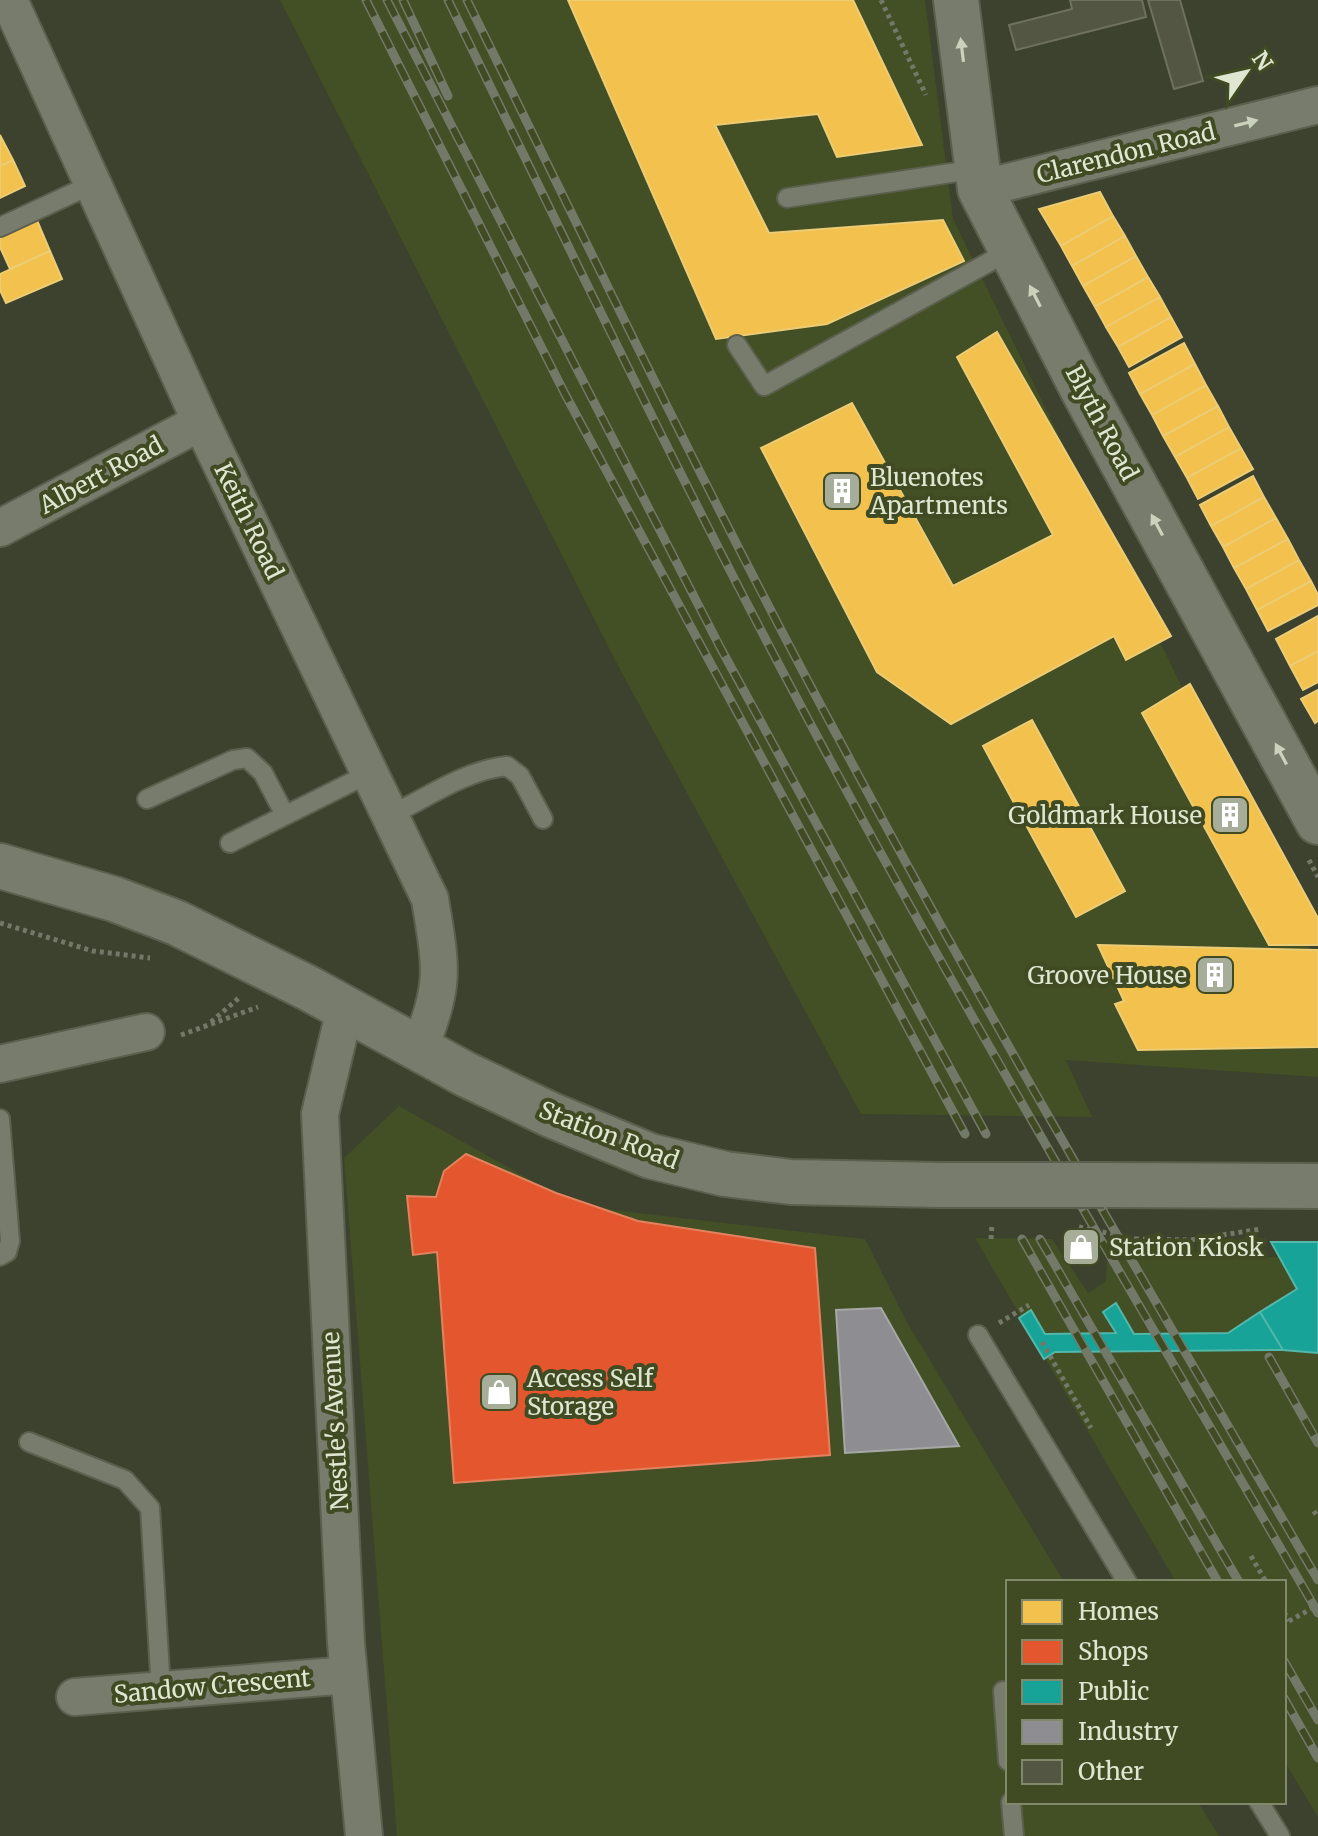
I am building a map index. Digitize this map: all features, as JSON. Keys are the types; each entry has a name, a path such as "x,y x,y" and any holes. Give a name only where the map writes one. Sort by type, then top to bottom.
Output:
{"street":[{"name":"Keith Road","path":"9,0 95,183 201,422 430,899 441,968 437,1006 419,1049"},
{"name":"Blyth Road","path":"956,0 978,179 1011,250 1318,822"},
{"name":"Clarendon Road","path":"978,179 1318,105"},
{"name":"Albert Road","path":"0,528 201,422"},
{"name":"Station Road","path":"0,866 114,899 177,923 551,1115 636,1150 725,1174 806,1183 1318,1186"},
{"name":"Nestle's Avenue","path":"345,1009 320,1114 349,1675 364,1836"},
{"path":"0,1064 146,1032"},
{"name":"Sandow Crescent","path":"75,1697 349,1675"}],"lane":[{"path":"787,198 978,179"},
{"path":"0,227 95,183"},
{"path":"737,345 764,386 1011,250"},
{"path":"147,799 247,758 263,773 285,815"},
{"path":"391,815 489,768 507,766 520,776 543,819"},
{"path":"230,843 370,773"},
{"path":"0,1119 10,1241 7,1252 0,1256"},
{"path":"978,1335 1126,1580"},
{"path":"29,1442 125,1480 150,1508 161,1690"},
{"path":"1003,1691 1006,1733"},
{"path":"1011,1804 1014,1836"},
{"path":"1260,1804 1280,1836"}],"path":[{"path":"881,0 930,103"},
{"path":"0,923 93,951 162,960"},
{"path":"232,985 246,992 208,1026 261,1006"},
{"path":"991,1239 992,1223"},
{"path":"1067,1225 1135,1239 1190,1240 1274,1228"},
{"path":"1042,1342 1091,1428"},
{"path":"1314,1511 1318,1518"},
{"path":"1251,1556 1265,1580"},
{"path":"1286,1616 1289,1621 1318,1605"}],"shaded area":[{"path":"280,0 925,0 953,219 1318,965 1318,1077 1066,1060 1092,1117 861,1114 615,660"},
{"path":"399,1106 577,1206 865,1239 905,1319 1063,1580 1006,1580 1006,1804 1199,1804 1219,1836 397,1836 344,1158"},
{"path":"975,1238 1052,1239 1088,1293 1106,1281 1107,1260 1278,1257 1271,1242 1318,1242 1318,1817 1286,1764 1286,1580 1175,1580"}],"building: Homes":[{"path":"568,0 853,0 922,145 837,157 818,114 715,125 769,233 943,220 964,261 827,324 716,339"},
{"path":"0,135 13,160 0,166"},
{"path":"13,160 25,186 0,198 0,166"},
{"path":"1100,192 1113,216 1061,246 1039,209"},
{"path":"1113,216 1125,236 1072,266 1061,246"},
{"path":"36,218 50,251 10,269 0,247 0,234"},
{"path":"1125,236 1136,256 1083,286 1072,266"},
{"path":"50,251 62,279 6,303 0,290 0,274"},
{"path":"1136,256 1148,277 1095,307 1083,286"},
{"path":"1148,277 1160,297 1106,327 1095,307"},
{"path":"1160,297 1171,317 1118,347 1106,327"},
{"path":"1171,317 1182,337 1129,367 1118,347"},
{"name":"Bluenotes Apartments","path":"997,332 1171,636 1126,660 1114,636 951,724 877,672 761,448 852,403 953,586 1053,535 957,357"},
{"path":"1184,343 1195,364 1140,394 1129,373"},
{"path":"1195,364 1206,385 1152,415 1140,394"},
{"path":"1206,385 1218,406 1163,436 1152,415"},
{"path":"1218,406 1229,427 1175,457 1163,436"},
{"path":"1229,427 1241,448 1187,478 1175,457"},
{"path":"1241,448 1253,469 1198,499 1187,478"},
{"path":"1253,476 1264,497 1211,526 1200,505"},
{"path":"1264,497 1276,518 1223,547 1211,526"},
{"path":"1276,518 1288,539 1234,568 1223,547"},
{"path":"1288,539 1299,560 1246,589 1234,568"},
{"path":"1299,560 1311,581 1257,610 1246,589"},
{"path":"1311,581 1318,595 1318,605 1268,631 1257,610"},
{"path":"1318,616 1318,651 1290,666 1276,639"},
{"path":"1318,651 1318,682 1303,690 1290,666"},
{"name":"Goldmark House","path":"1190,684 1318,918 1318,945 1269,945 1142,713"},
{"path":"1318,690 1318,721 1315,723 1301,699"},
{"path":"1032,720 1125,891 1076,917 983,746"},
{"name":"Groove House","path":"1098,945 1318,950 1318,1047 1138,1050 1115,1004 1124,1001"}],"building: Shops":[{"path":"466,1154 556,1193 638,1221 815,1248 830,1455 454,1483 437,1252 413,1255 407,1196 436,1197 444,1171"}],"building: Public":[{"path":"1271,1242 1318,1242 1318,1353 1283,1350 1260,1312 1297,1289"},
{"path":"1116,1303 1134,1334 1228,1333 1260,1312 1283,1350 1055,1352 1044,1359 1019,1318 1031,1310 1045,1334 1116,1333 1103,1312"}],"building: Industry":[{"path":"881,1308 959,1446 845,1453 836,1310"}],"building: Other":[{"path":"1070,0 1142,0 1146,17 1016,50 1009,25 1072,9"},
{"path":"1148,0 1180,0 1203,81 1174,89"}],"railway":[{"path":"366,0 565,394 965,1134"},
{"path":"387,0 720,647 986,1134"},
{"path":"403,0 448,96"},
{"path":"448,0 679,470 824,749 1006,1075 1318,1613"},
{"path":"467,0 697,465 840,741 1015,1058 1318,1580"},
{"path":"1022,1239 1217,1580"},
{"path":"1040,1239 1238,1580"},
{"path":"1269,1357 1318,1443"},
{"path":"1286,1664 1318,1720"},
{"path":"1286,1702 1318,1758"}],"place":[{"name":"Bluenotes Apartments","path":"842,491"},
{"name":"Goldmark House","path":"1230,815"},
{"name":"Groove House","path":"1215,975"},
{"name":"Station Kiosk","path":"1081,1247"},
{"name":"Access Self Storage","path":"499,1392"}]}
